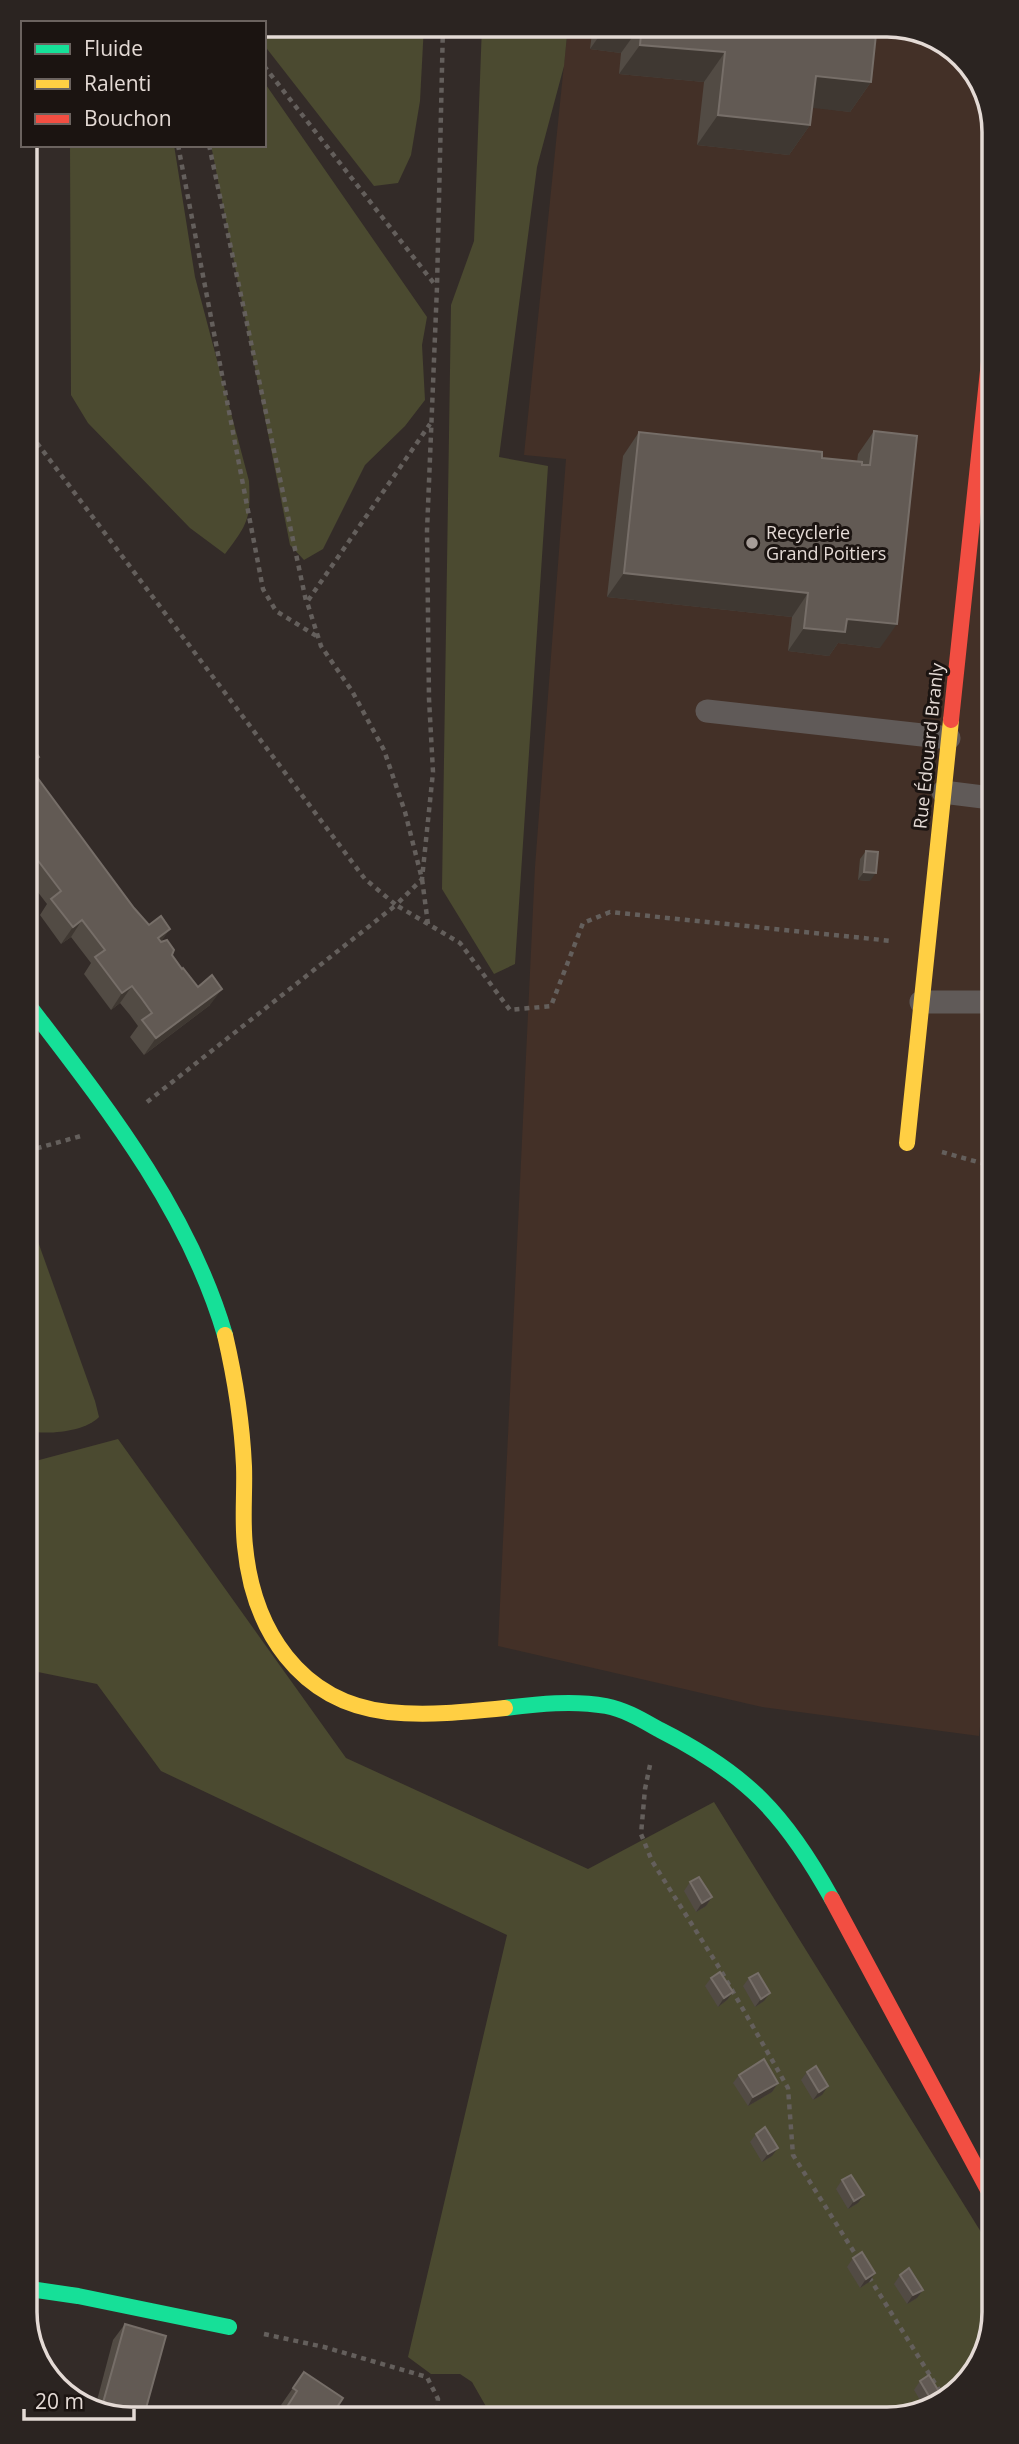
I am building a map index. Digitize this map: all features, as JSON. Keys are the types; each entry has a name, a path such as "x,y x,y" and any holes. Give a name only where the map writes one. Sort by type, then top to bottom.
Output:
{"street":[{"name":"Rue Édouard Branly","path":"907,1143 982,427"},
{"path":"37,1016 118,1125 172,1210 220,1317 235,1387 244,1465 246,1555 256,1598 272,1636 296,1669 332,1698 364,1709 402,1715 579,1703 620,1709 702,1750 739,1777 774,1812 809,1860 982,2179"},
{"path":"37,2290 229,2327"}],"lane":[{"path":"707,711 949,738"},
{"path":"943,792 982,797"},
{"path":"922,1002 982,1002"}],"path":[{"path":"37,1148 118,1125 396,905 422,879 433,772 426,531 437,287 443,37"},
{"path":"266,69 437,287"},
{"path":"178,147 263,589 276,611 318,637"},
{"path":"209,147 307,602 321,646 352,691 384,750 405,812 422,879 428,925"},
{"path":"307,602 431,422"},
{"path":"37,443 365,878 396,905 460,943 510,1010 551,1006 583,923 610,912 927,945"},
{"path":"907,1143 982,1163"},
{"path":"658,1729 645,1789 641,1835 652,1861 720,1969 788,2088 793,2155 940,2391"},
{"path":"229,2327 324,2347 427,2377 438,2399 437,2407"}],"shaded area":[{"path":"266,37 423,37 420,101 411,155 398,183 374,186 266,48"},
{"path":"482,37 567,37 564,66 537,167 499,457 548,466 515,964 494,974 442,889 451,305 474,241"},
{"path":"567,37 894,37 935,49 955,64 977,101 982,131 982,1710 979,1736 762,1707 498,1646 535,867 566,459 524,455"},
{"path":"266,85 427,317 422,345 425,400 405,426 365,465 323,549 304,560 290,545 211,147 266,147"},
{"path":"70,147 174,147 195,277 249,481 246,520 225,554 190,528 88,423 71,395"},
{"path":"37,1239 99,1417 75,1429 37,1432"},
{"path":"118,1439 346,1758 588,1869 714,1802 982,2234 982,2313 979,2337 975,2349 955,2380 918,2402 888,2407 486,2407 472,2382 460,2374 431,2374 408,2357 507,1935 161,1771 97,1684 37,1672 37,1461"}],"building":[{"path":"641,37 876,37 871,82 816,76 810,125 718,115 725,52 640,45"},
{"name":"Recyclerie Grand Poitiers","path":"874,431 917,436 897,624 847,619 845,632 804,628 808,593 624,573 639,432 822,452 822,458 870,465"},
{"path":"37,777 149,925 161,916 170,929 158,938 161,942 167,940 174,950 172,955 182,969 198,987 212,975 222,989 156,1038 142,1020 152,1013 142,999 132,986 122,993 95,957 105,950 82,920 73,927 51,899 61,891 37,859"},
{"path":"866,851 878,852 876,873 864,872"},
{"path":"699,1877 712,1897 702,1903 690,1882"},
{"path":"720,1972 733,1992 724,1998 711,1978"},
{"path":"758,1973 770,1993 761,1999 749,1978"},
{"path":"764,2059 778,2083 753,2097 739,2075"},
{"path":"816,2066 828,2086 819,2092 807,2072"},
{"path":"765,2127 778,2148 768,2154 756,2134"},
{"path":"851,2175 864,2195 854,2201 842,2180"},
{"path":"862,2252 875,2273 866,2279 853,2258"},
{"path":"909,2268 923,2290 913,2295 900,2275"},
{"path":"125,2324 166,2336 146,2407 125,2407 103,2403"},
{"path":"304,2372 343,2398 337,2407 287,2407 297,2391 293,2388"},
{"path":"929,2375 939,2392 930,2397 920,2381"}],"traffic: fast":[{"path":"37,1016 86,1080 167,1201 209,1289 225,1335"},
{"path":"505,1708 568,1703 606,1706 634,1716 690,1746 740,1780 761,1799 798,1843 832,1899"},
{"path":"37,2290 229,2327"}],"traffic: slow":[{"path":"907,1143 951,720"},
{"path":"225,1335 242,1433 244,1536 250,1577 258,1606 270,1632 286,1656 306,1677 329,1694 357,1705 388,1712 417,1714 505,1708"}],"traffic: jam":[{"path":"951,720 982,427"},
{"path":"832,1899 982,2179"}],"place":[{"name":"Recyclerie Grand Poitiers","path":"752,543"}]}
